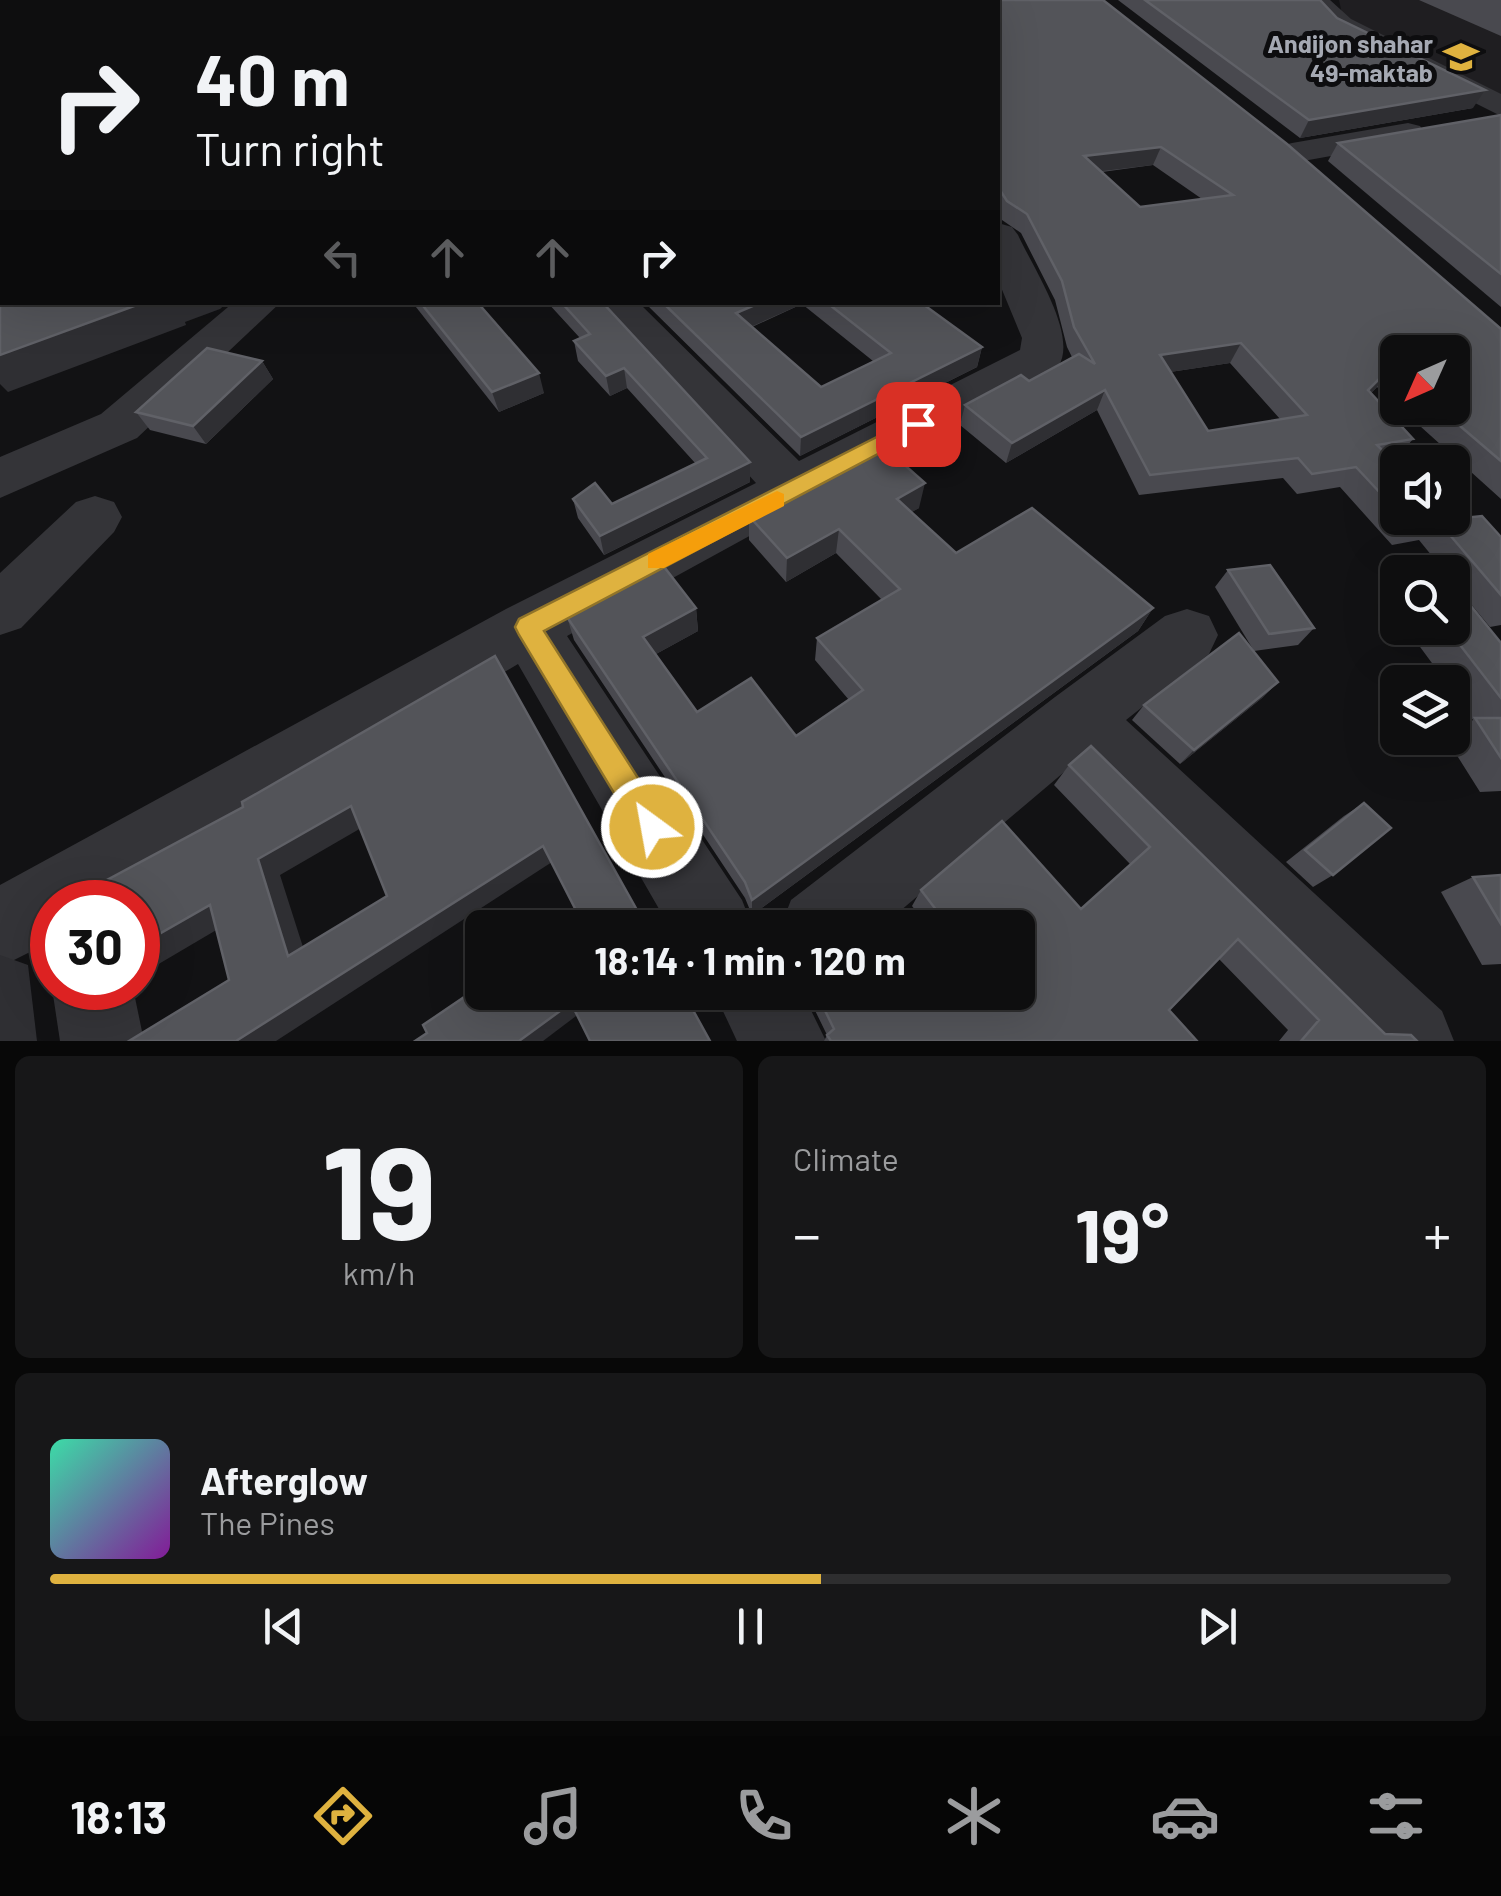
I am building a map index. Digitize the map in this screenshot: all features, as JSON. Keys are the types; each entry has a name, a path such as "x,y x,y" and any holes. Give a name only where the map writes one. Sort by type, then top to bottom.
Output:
{"street":[{"path":"1315,0 1341,25 1501,106"},
{"path":"1292,152 1501,117"},
{"path":"1262,129 1322,179"},
{"path":"99,880 528,627 1042,357 1044,338 1014,302 1000,243"},
{"path":"0,479 120,426 257,305"},
{"path":"616,305 795,490"},
{"path":"0,610 95,518"},
{"path":"528,627 703,910"},
{"path":"841,910 1187,635"},
{"path":"1078,719 1412,1041"},
{"path":"0,928 30,914"},
{"path":"97,1010 102,1041"},
{"path":"765,1010 784,1041"}],"shaded area":[{"name":"Andijon shahar 49-maktab","path":"1339,0 1501,0 1501,95 1343,19"}],"building":[{"path":"1000,0 1103,0 1287,144 1501,329 1501,461 1459,425 1470,425 1470,335 1380,335 1380,378 1368,390 1380,403 1380,425 1400,425 1413,439 1377,445 1380,493 1356,467 1312,474 1298,458 1150,475 1105,390 1012,443 965,405 1021,375 1029,381 1079,354 1095,364 1074,327 1062,281 1027,214 1007,201 1000,190","holes":["1161,147 1233,195 1140,207 1084,156","1241,343 1307,415 1208,431 1160,355"]},
{"path":"1145,0 1320,0 1337,18 1485,90 1309,120"},
{"path":"1501,115 1501,274 1338,143"},
{"path":"0,305 137,305 0,355"},
{"path":"422,305 480,305 539,373 492,392"},
{"path":"564,305 605,305 750,462 600,536 573,499 595,483 612,504 707,458 624,368 606,376 574,341 590,334"},
{"path":"665,305 755,305 736,313 821,387 891,353 830,305 924,305 982,347 801,437"},
{"path":"207,348 262,361 193,426 136,412"},
{"path":"882,445 925,483 897,499 956,553 1032,508 1153,608 752,900 745,882 567,617 661,563 696,608 643,637 697,712 751,678 796,736 863,690 817,638 900,589 839,529 787,558 749,516"},
{"path":"1482,516 1501,537 1501,595 1450,535 1470,535 1470,517"},
{"path":"1270,565 1314,628 1269,634 1228,570"},
{"path":"1470,606 1501,643 1501,698 1460,645 1470,645"},
{"path":"1239,633 1278,682 1194,750 1144,705"},
{"path":"495,656 637,910 576,910 543,846 236,1041 129,1041 229,980 210,905 160,933 160,880 107,880 243,807 242,802","holes":["351,806 387,896 288,956 258,859"]},
{"path":"1475,718 1501,718 1501,758"},
{"path":"1091,746 1385,1034 1411,1035 1417,1041 1301,1041 1319,1020 1238,939 1169,1010 1197,1041 831,1041 827,1035 834,1029 825,1010 1035,1010 1035,910 936,910 921,890 1002,821 1081,909 1150,847 1069,765"},
{"path":"1364,803 1391,828 1333,875 1305,850"},
{"path":"1501,875 1501,924 1473,877"},
{"path":"465,996 465,1010 561,1010 519,1041 415,1041 427,1033 423,1025"},
{"path":"574,1010 693,1010 710,1041 590,1041"}],"slow traffic":[{"path":"656,561 777,500"}],"place":[{"name":"Andijon shahar 49-maktab","path":"1461,57"}],"route":[{"path":"652,827 528,627 918,424"}]}
